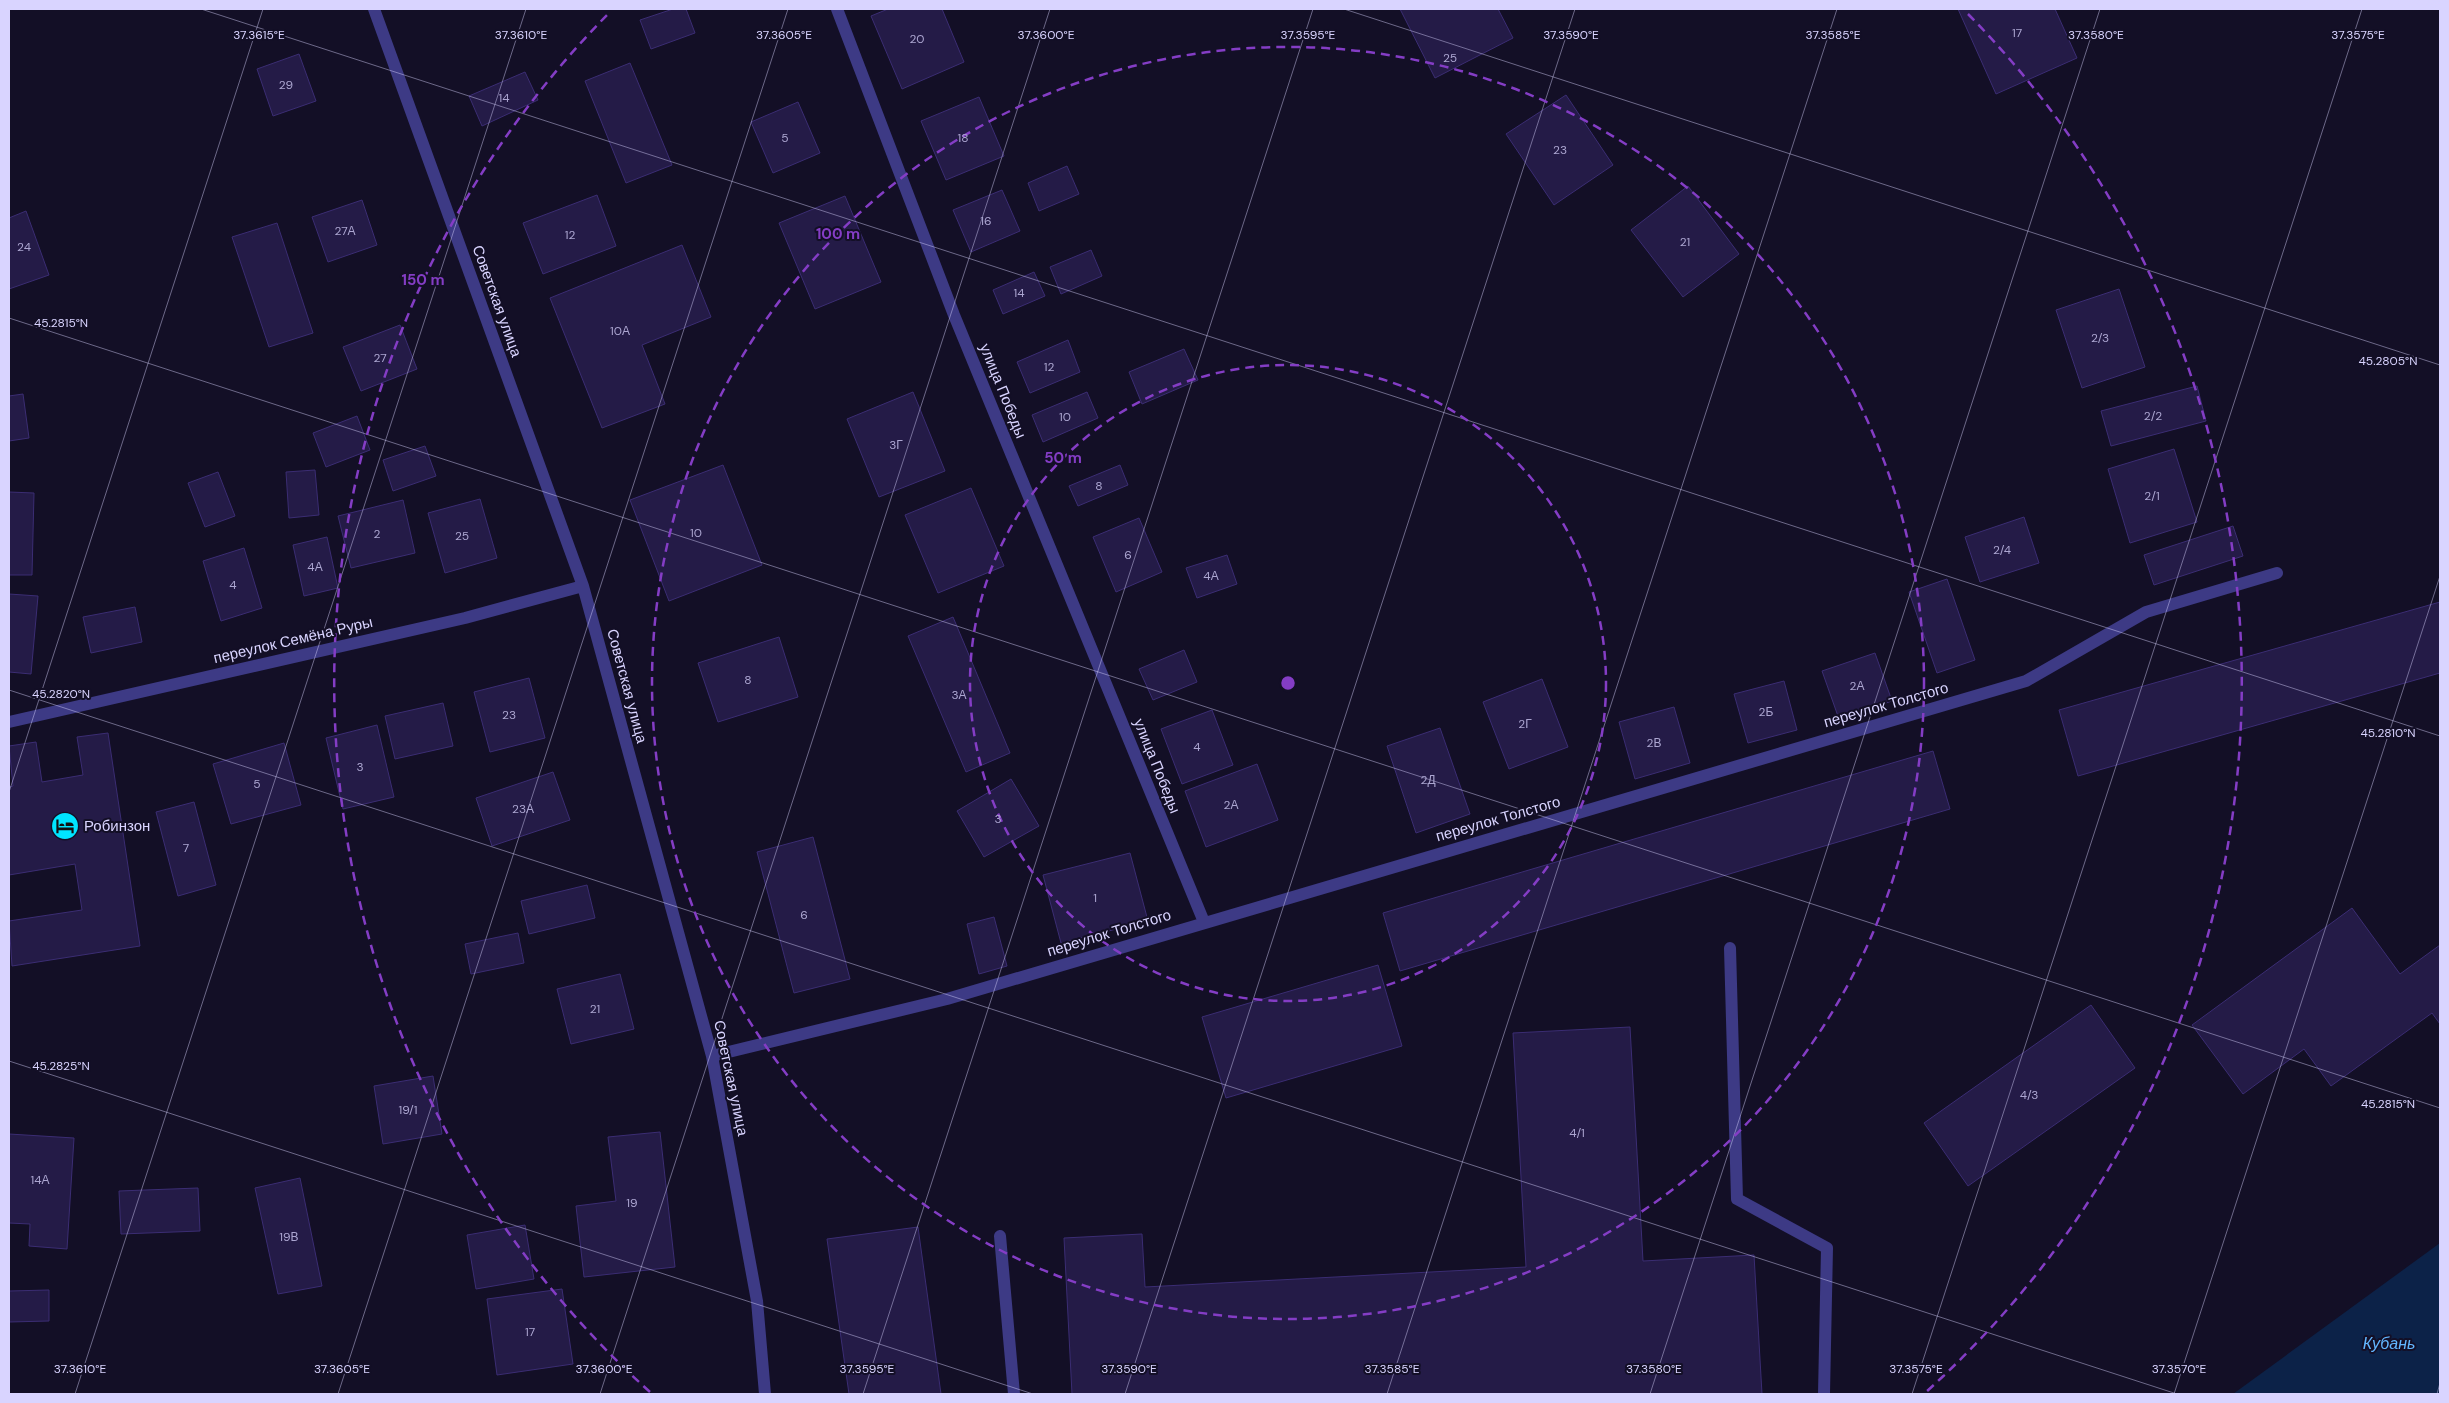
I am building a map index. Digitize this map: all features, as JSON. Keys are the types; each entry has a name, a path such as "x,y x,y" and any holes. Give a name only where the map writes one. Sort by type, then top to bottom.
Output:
{"street":[{"name":"Советская улица","path":"374,9 583,586 712,1056 757,1301 765,1394"},
{"name":"улица Победы","path":"837,9 954,314 1204,922"},
{"name":"переулок Толстого","path":"712,1056 947,999 2026,681 2146,612 2277,572"},
{"name":"переулок Семёна Руры","path":"9,722 465,618 583,586"},
{"path":"1730,948 1737,1199 1827,1248 1824,1394"},
{"path":"1000,1236 1014,1394"}],"water":[{"name":"Кубань","path":"2440,1243 2440,1394 2233,1394"}],"building":[{"path":"673,9 686,9 695,33 651,49 640,20"},
{"path":"888,9 942,9 964,62 902,89 871,16"},
{"path":"1400,9 1498,9 1513,38 1435,78"},
{"path":"1958,9 2055,9 2077,58 1996,94"},
{"path":"299,54 316,101 273,116 257,69"},
{"path":"630,63 672,165 626,183 585,81"},
{"path":"525,72 538,100 482,126 469,96"},
{"path":"1566,95 1613,165 1554,205 1506,134"},
{"path":"979,97 1004,156 946,180 921,121"},
{"path":"798,102 820,153 773,173 751,122"},
{"path":"1067,166 1079,194 1039,211 1028,183"},
{"path":"1688,186 1739,254 1683,297 1631,230"},
{"path":"1002,190 1020,231 971,252 953,210"},
{"path":"597,195 616,246 543,274 523,223"},
{"path":"845,196 881,282 815,309 779,223"},
{"path":"362,200 377,245 328,262 312,217"},
{"path":"26,211 49,275 9,289 9,218"},
{"path":"277,223 313,333 269,347 232,237"},
{"path":"682,245 711,317 642,345 665,404 602,428 550,298"},
{"path":"1091,250 1102,276 1061,294 1050,267"},
{"path":"1034,272 1045,296 1003,314 993,290"},
{"path":"2119,289 2145,367 2082,388 2056,310"},
{"path":"400,325 417,369 361,391 343,347"},
{"path":"1068,340 1080,372 1030,393 1017,362"},
{"path":"1184,349 1198,380 1142,404 1129,372"},
{"path":"2197,386 2206,421 2111,446 2101,411"},
{"path":"913,392 945,471 879,497 847,419"},
{"path":"1087,392 1098,418 1043,442 1032,415"},
{"path":"23,394 29,438 9,441 9,396"},
{"path":"357,416 370,450 326,467 313,433"},
{"path":"425,446 436,476 393,491 383,460"},
{"path":"2174,449 2197,522 2130,543 2108,469"},
{"path":"723,465 762,565 669,601 630,500"},
{"path":"1120,465 1128,485 1078,506 1069,486"},
{"path":"315,470 319,515 289,518 286,472"},
{"path":"218,472 235,516 205,527 188,483"},
{"path":"971,488 1004,566 938,593 905,515"},
{"path":"9,492 34,493 32,575 9,575"},
{"path":"480,499 497,558 445,573 428,513"},
{"path":"403,500 415,553 351,568 338,516"},
{"path":"2024,517 2039,563 1980,582 1965,537"},
{"path":"1139,518 1162,572 1116,592 1093,537"},
{"path":"2233,526 2243,556 2154,585 2144,555"},
{"path":"327,537 338,588 304,596 293,545"},
{"path":"244,548 262,608 221,621 203,561"},
{"path":"1227,555 1237,584 1197,598 1186,568"},
{"path":"1947,579 1975,660 1937,673 1909,592"},
{"path":"9,594 38,596 31,674 9,672"},
{"path":"2440,602 2440,673 2078,776 2059,710"},
{"path":"135,607 142,642 91,653 83,617"},
{"path":"953,617 1010,753 966,772 908,636"},
{"path":"779,637 798,697 718,722 698,663"},
{"path":"1184,650 1197,682 1153,700 1139,669"},
{"path":"1875,653 1892,701 1839,719 1822,671"},
{"path":"529,678 545,738 490,752 474,692"},
{"path":"1542,679 1568,747 1509,769 1483,702"},
{"path":"1784,681 1797,730 1748,743 1734,694"},
{"path":"443,703 453,746 395,759 385,716"},
{"path":"1674,707 1690,763 1635,779 1619,722"},
{"path":"1212,710 1233,765 1182,784 1161,729"},
{"path":"377,725 394,797 343,809 326,738"},
{"path":"1440,728 1470,814 1416,833 1387,746"},
{"name":"Робинзон","path":"108,733 140,946 12,966 9,921 82,910 75,864 9,875 9,787 13,786 9,746 36,742 42,782 83,775 77,737"},
{"path":"284,743 301,805 231,824 213,764"},
{"path":"1933,751 1950,809 1400,971 1383,913"},
{"path":"1257,764 1278,820 1206,847 1185,791"},
{"path":"553,772 570,820 492,846 476,798"},
{"path":"1011,779 1039,826 984,857 957,811"},
{"path":"194,802 216,885 178,896 156,812"},
{"path":"813,837 850,979 794,993 757,852"},
{"path":"1130,853 1148,921 1061,943 1043,875"},
{"path":"587,885 595,918 529,934 521,901"},
{"path":"2352,908 2400,974 2440,945 2440,1024 2432,1013 2331,1086 2304,1049 2243,1094 2192,1025"},
{"path":"994,917 1007,966 979,974 967,924"},
{"path":"518,933 524,963 471,974 465,944"},
{"path":"1378,965 1402,1046 1226,1098 1202,1017"},
{"path":"620,974 634,1029 571,1044 557,989"},
{"path":"2091,1005 2135,1068 1968,1186 1924,1123"},
{"path":"1630,1027 1643,1261 1754,1255 1762,1394 1072,1394 1064,1238 1142,1234 1145,1287 1526,1267 1513,1033"},
{"path":"433,1076 442,1134 383,1144 374,1086"},
{"path":"660,1132 675,1267 584,1277 576,1206 616,1201 608,1137"},
{"path":"9,1134 74,1138 67,1249 29,1246 30,1224 9,1223"},
{"path":"300,1178 322,1286 278,1294 255,1188"},
{"path":"198,1188 200,1231 121,1234 119,1191"},
{"path":"525,1225 534,1279 476,1289 467,1235"},
{"path":"918,1227 941,1394 849,1394 827,1239"},
{"path":"562,1289 573,1364 497,1375 487,1299"},
{"path":"49,1290 49,1321 9,1322 9,1291"}],"place":[{"name":"Робинзон","path":"65,826"}]}
